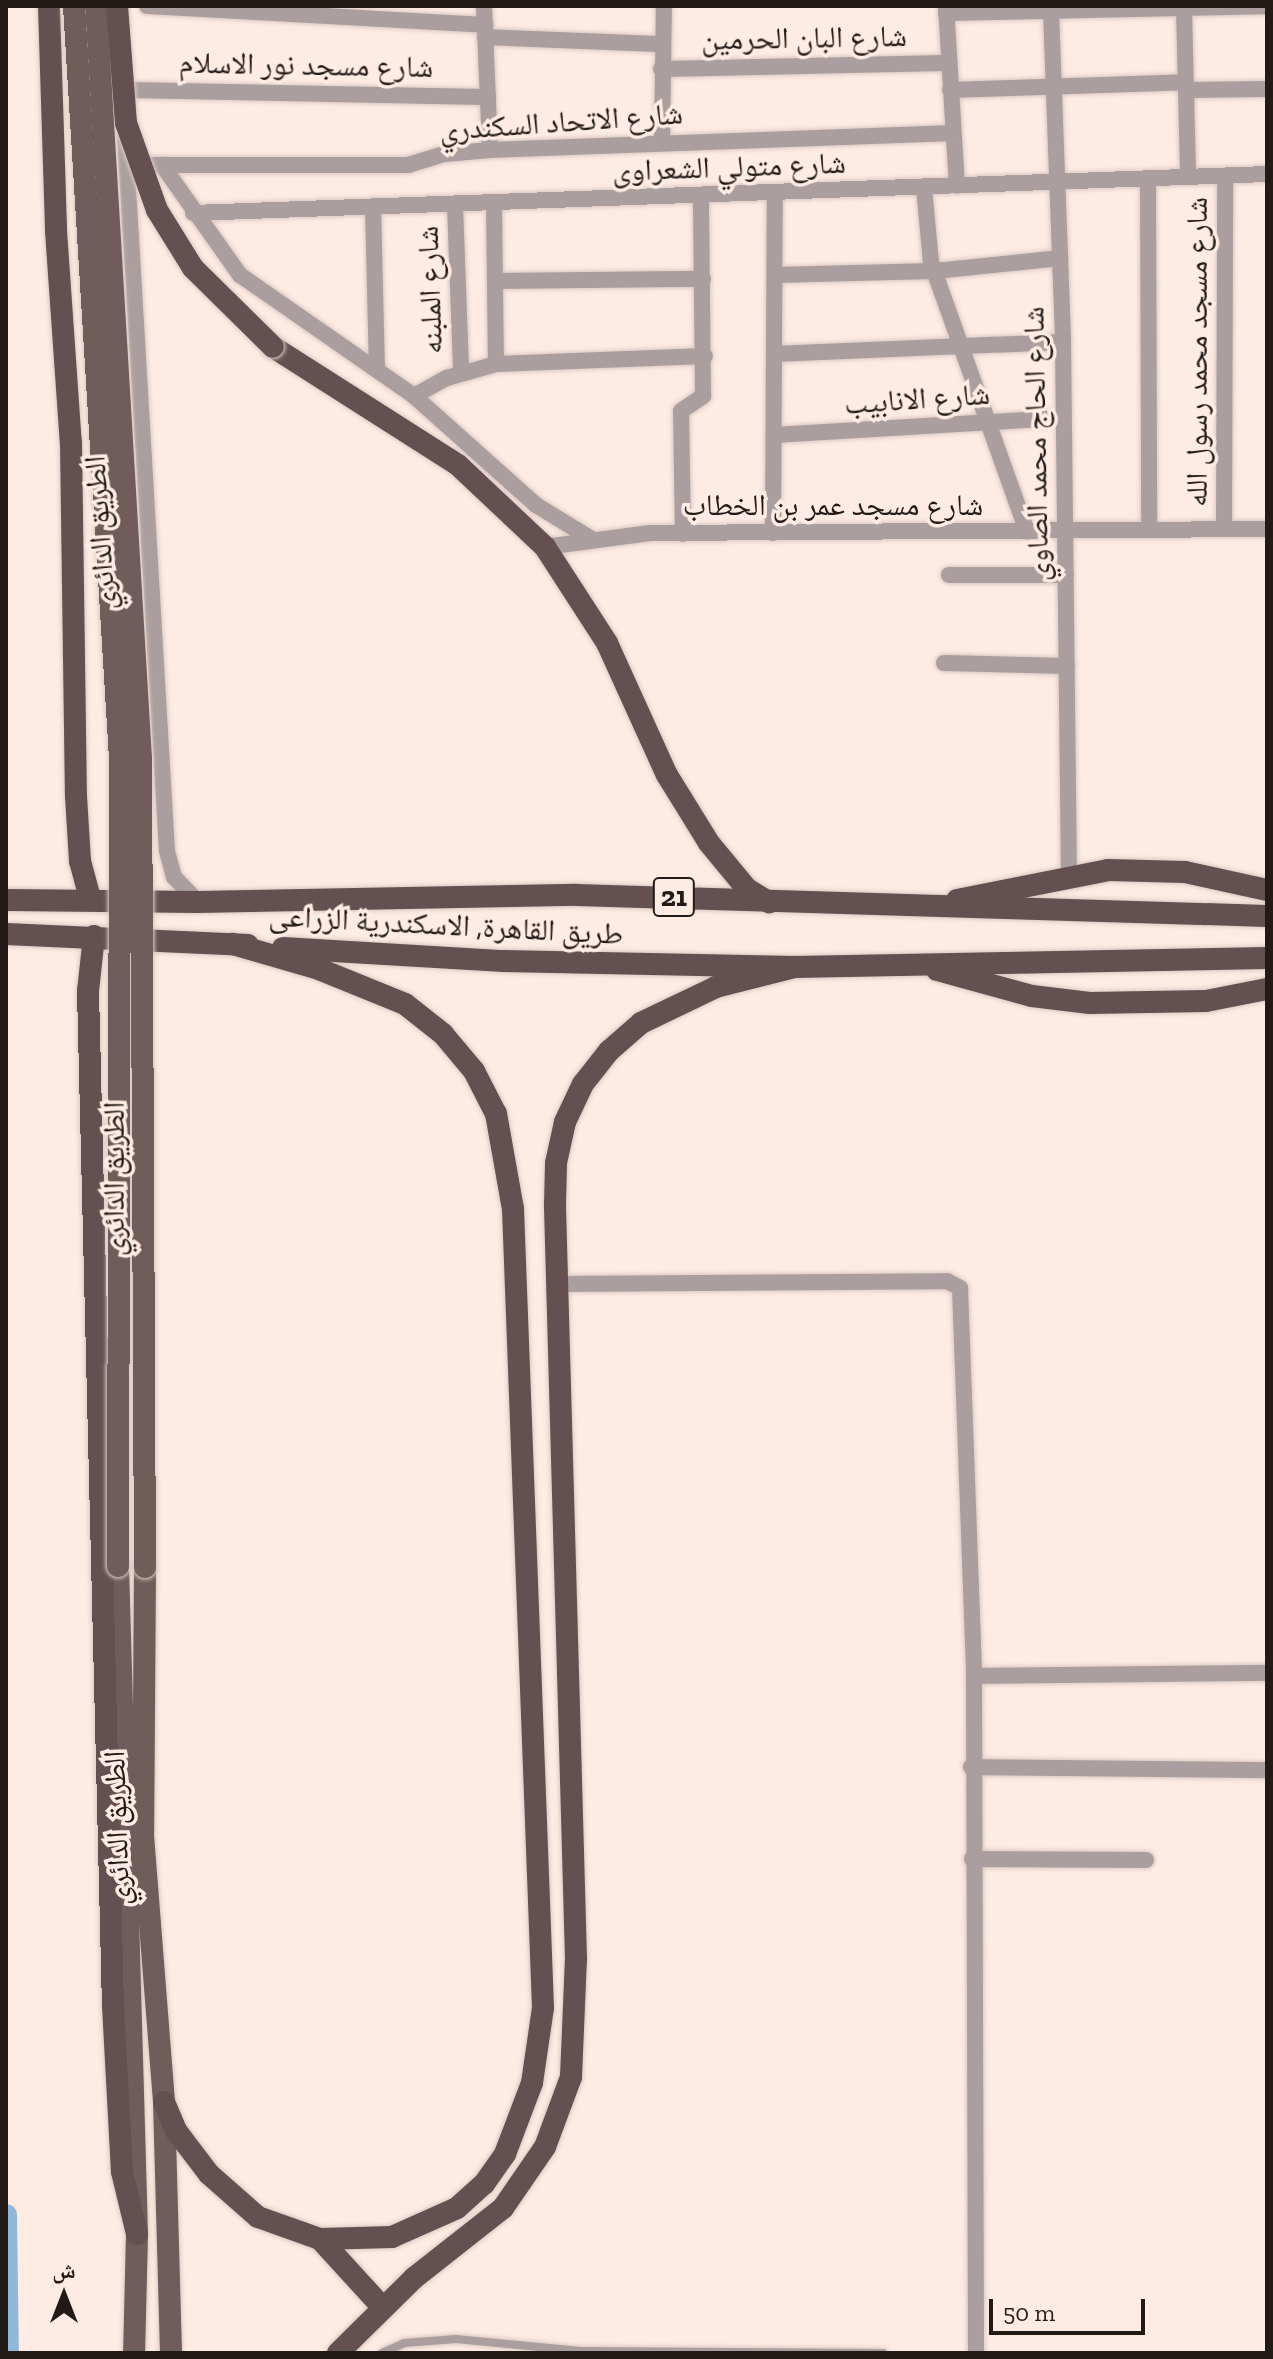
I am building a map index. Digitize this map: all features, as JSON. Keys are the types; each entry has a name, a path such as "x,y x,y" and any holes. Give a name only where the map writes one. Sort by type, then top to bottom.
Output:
{"highway":[{"path":"49,6 79,712 76,796 85,899"},
{"path":"118,6 126,123 157,210 193,268 273,347 458,465 545,547 607,643 667,775 709,843 747,889 770,902"},
{"path":"927,907 1069,876 1145,869 1267,890"},
{"name":"طريق القاهرة, الاسكندرية الزراعى","path":"6,900 198,902 577,895 1267,916"},
{"name":"طريق القاهرة, الاسكندرية الزراعى","path":"6,934 518,961 795,967 1267,958"},
{"path":"88,936 112,1990 122,2172 137,2234"},
{"path":"164,2102 184,2142 223,2190 258,2217 320,2239 392,2237 457,2208 484,2184 505,2154 532,2083 544,1963 528,1503 508,1160 496,1114 481,1085 443,1034 405,1004 347,979 233,944"},
{"path":"921,965 1004,990 1090,1003 1191,1002 1267,989"},
{"path":"338,2353 382,2307 503,2208 545,2147 571,2077 576,1959 556,1284 556,1163 565,1122 583,1084 609,1051 641,1023 716,987 795,967"},
{"path":"528,1503 563,1502"},
{"path":"320,2239 382,2307"}],"main road":[{"name":"الطريق الدائري","path":"74,6 120,759 118,1566 137,2234 134,2353"},
{"name":"الطريق الدائري","path":"96,6 141,759 145,1567 143,1835 164,2102 171,2353"}],"street":[{"path":"118,6 167,851 174,877 198,902"},
{"path":"147,6 375,12 485,31 662,44"},
{"path":"484,6 490,150"},
{"path":"662,142 664,6"},
{"path":"957,186 946,10 1267,6"},
{"path":"1184,8 1188,177"},
{"name":"شارع الحاج محمد الصاوي","path":"1051,11 1063,342 1069,876"},
{"name":"شارع البان الحرمين","path":"661,69 948,63"},
{"path":"950,90 1053,86 1267,89"},
{"name":"شارع مسجد نور الاسلام","path":"123,90 488,97"},
{"name":"شارع الاتحاد السكندري","path":"126,165 408,165 445,154 490,150 953,133"},
{"path":"162,165 193,213 240,275 414,396 536,505 590,538"},
{"name":"شارع متولي الشعراوى","path":"193,213 701,197 1267,174"},
{"name":"شارع مسجد محمد رسول الله","path":"1224,529 1225,176"},
{"path":"1148,178 1149,529"},
{"path":"924,188 935,271 1027,531"},
{"path":"773,533 775,194"},
{"path":"683,534 681,411 703,396 705,356 701,197"},
{"path":"494,204 496,364"},
{"name":"شارع الملبنه","path":"455,205 461,372"},
{"path":"373,207 377,369"},
{"path":"775,275 935,271 1060,258"},
{"path":"495,281 703,279"},
{"path":"774,354 945,350 960,344 1063,342"},
{"path":"414,396 461,372 496,364 705,356"},
{"name":"شارع الانابيب","path":"774,435 1064,418"},
{"name":"شارع مسجد عمر بن الخطاب","path":"545,547 590,538 683,534 1267,529"},
{"path":"949,575 1066,575"},
{"path":"944,663 1067,666"},
{"path":"556,1284 958,1284 974,1676 971,1767 976,2353"},
{"path":"974,1676 1267,1673"},
{"path":"971,1767 1267,1770"},
{"path":"972,1859 1146,1860"}],"lane":[{"path":"382,2353 404,2343 456,2339 580,2351 883,2353"}],"waterway":[{"path":"6,2215 8,2353"}]}
